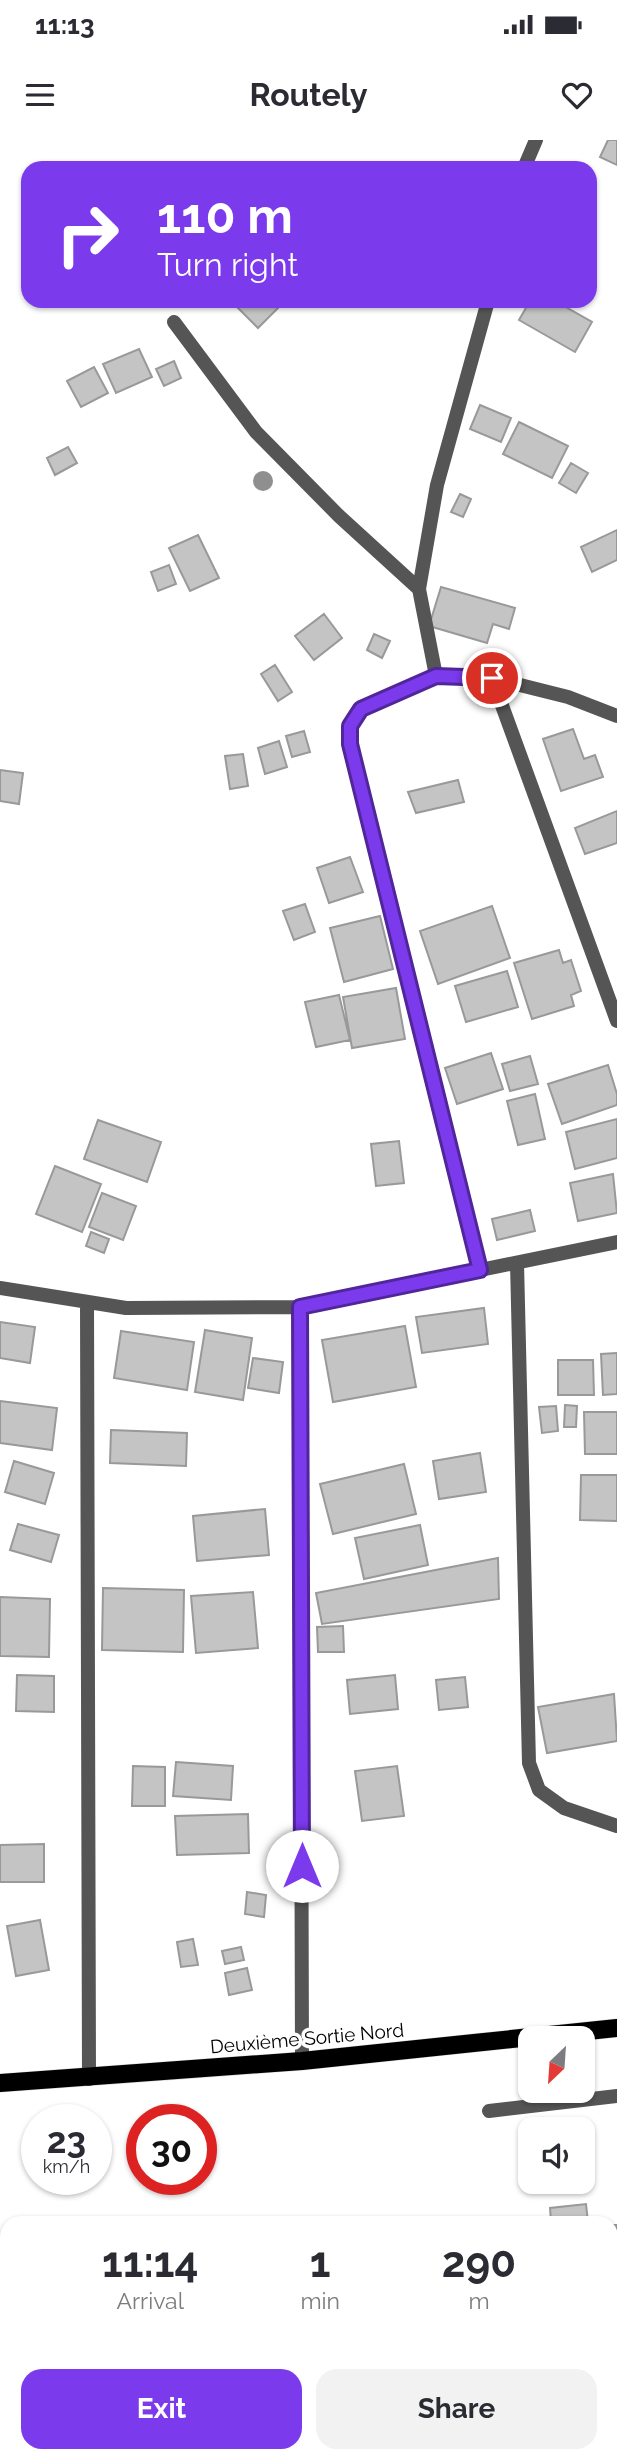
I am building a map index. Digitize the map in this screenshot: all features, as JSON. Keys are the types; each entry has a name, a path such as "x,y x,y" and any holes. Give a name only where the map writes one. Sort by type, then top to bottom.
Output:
{"main road":[{"name":"Deuxième Sortie Nord","path":"0,2083 89,2079 302,2061 617,2028"}],"street":[{"path":"527,161 536,140"},
{"path":"436,676 419,589 437,485 486,308"},
{"path":"174,322 256,432 339,516 419,589"},
{"path":"480,1270 350,744 350,726 361,709 436,676 492,678 568,697 617,716"},
{"path":"492,678 617,1021"},
{"path":"0,1288 126,1308 300,1307 617,1242"},
{"path":"517,1263 529,1763 539,1790 564,1808 617,1826"},
{"path":"87,1302 89,2079"},
{"path":"300,1307 302,2061"},
{"path":"489,2110 617,2096"}],"building":[{"path":"608,140 617,140 617,165 600,157"},
{"path":"238,308 278,308 258,328"},
{"path":"526,308 567,308 592,322 575,352 519,320"},
{"path":"139,349 152,377 116,393 103,364"},
{"path":"174,361 181,378 164,386 156,369"},
{"path":"94,367 108,393 81,407 67,381"},
{"path":"480,405 511,418 501,442 470,429"},
{"path":"519,422 568,446 552,478 503,454"},
{"path":"68,447 77,463 55,475 47,458"},
{"path":"571,463 588,473 576,493 559,483"},
{"path":"460,494 471,499 463,517 451,512"},
{"path":"617,530 617,560 592,572 581,547"},
{"path":"198,535 219,578 190,591 169,548"},
{"path":"169,565 176,584 158,591 151,572"},
{"path":"441,587 515,608 509,629 493,624 487,643 429,626"},
{"path":"324,614 342,638 314,660 295,636"},
{"path":"374,634 390,641 382,658 367,650"},
{"path":"275,665 292,692 278,701 261,674"},
{"path":"573,729 584,759 595,755 603,777 561,791 543,739"},
{"path":"304,731 310,752 292,757 286,736"},
{"path":"279,741 287,767 265,774 258,748"},
{"path":"243,754 248,786 230,789 225,756"},
{"path":"0,770 23,773 19,804 0,801"},
{"path":"458,780 464,802 416,813 408,792"},
{"path":"617,811 617,843 585,854 575,828"},
{"path":"350,857 363,892 329,903 317,868"},
{"path":"305,904 315,932 294,940 283,911"},
{"path":"492,906 510,958 438,984 420,931"},
{"path":"380,916 393,969 344,982 330,928"},
{"path":"559,950 563,963 571,960 581,991 571,995 574,1006 532,1019 514,963"},
{"path":"507,971 518,1007 466,1022 455,986"},
{"path":"396,988 405,1039 352,1048 343,997"},
{"path":"339,995 350,1040 316,1047 305,1002"},
{"path":"491,1053 503,1089 457,1104 445,1068"},
{"path":"530,1056 538,1084 510,1091 502,1064"},
{"path":"608,1065 617,1094 617,1105 562,1124 548,1084"},
{"path":"535,1094 545,1139 518,1145 507,1101"},
{"path":"617,1119 617,1158 575,1169 566,1132"},
{"path":"98,1120 161,1142 147,1182 84,1159"},
{"path":"399,1141 404,1183 376,1186 371,1144"},
{"path":"55,1166 101,1184 82,1232 36,1214"},
{"path":"613,1174 617,1213 578,1221 570,1183"},
{"path":"102,1193 136,1206 123,1240 89,1227"},
{"path":"530,1210 535,1231 497,1240 492,1219"},
{"path":"91,1232 109,1239 104,1253 86,1246"},
{"path":"484,1308 488,1344 422,1353 416,1317"},
{"path":"0,1322 35,1327 30,1363 0,1358"},
{"path":"405,1326 416,1387 333,1402 322,1340"},
{"path":"205,1330 252,1338 243,1400 195,1392"},
{"path":"121,1331 194,1342 187,1390 114,1378"},
{"path":"617,1353 617,1394 603,1395 601,1354"},
{"path":"253,1358 283,1362 279,1393 248,1388"},
{"path":"558,1360 593,1360 594,1395 558,1395"},
{"path":"0,1401 57,1408 52,1450 0,1443"},
{"path":"565,1405 577,1406 576,1427 564,1427"},
{"path":"556,1406 558,1431 542,1433 539,1407"},
{"path":"584,1412 617,1412 617,1454 585,1454"},
{"path":"111,1430 187,1433 186,1466 110,1463"},
{"path":"480,1453 486,1492 439,1499 433,1461"},
{"path":"14,1461 54,1473 45,1504 5,1492"},
{"path":"404,1464 416,1514 333,1534 320,1484"},
{"path":"581,1475 617,1475 617,1521 580,1520"},
{"path":"265,1509 269,1555 197,1561 193,1516"},
{"path":"18,1524 59,1535 51,1562 10,1550"},
{"path":"420,1525 428,1565 364,1579 355,1538"},
{"path":"498,1558 499,1599 322,1624 316,1593"},
{"path":"103,1588 184,1590 183,1652 102,1650"},
{"path":"253,1592 258,1648 196,1653 191,1596"},
{"path":"0,1597 50,1599 49,1657 0,1656"},
{"path":"343,1626 344,1652 318,1652 317,1627"},
{"path":"17,1675 54,1676 54,1712 16,1711"},
{"path":"395,1675 398,1709 350,1714 347,1680"},
{"path":"465,1677 468,1707 439,1710 436,1680"},
{"path":"614,1694 617,1741 547,1753 538,1707"},
{"path":"176,1762 233,1766 231,1800 173,1796"},
{"path":"133,1766 165,1767 165,1806 132,1806"},
{"path":"397,1766 404,1816 362,1821 355,1771"},
{"path":"248,1814 249,1853 177,1855 175,1816"},
{"path":"44,1844 44,1882 0,1882 0,1845"},
{"path":"247,1892 266,1895 264,1917 245,1914"},
{"path":"40,1920 49,1970 16,1976 7,1926"},
{"path":"193,1939 198,1965 181,1967 177,1942"},
{"path":"241,1947 244,1960 225,1964 222,1951"},
{"path":"247,1968 252,1990 229,1995 225,1973"},
{"path":"586,2204 587,2216 551,2216 550,2208"}],"route":[{"path":"302,1866 300,1307 480,1270 350,744 350,726 361,709 436,676 492,678"}]}
